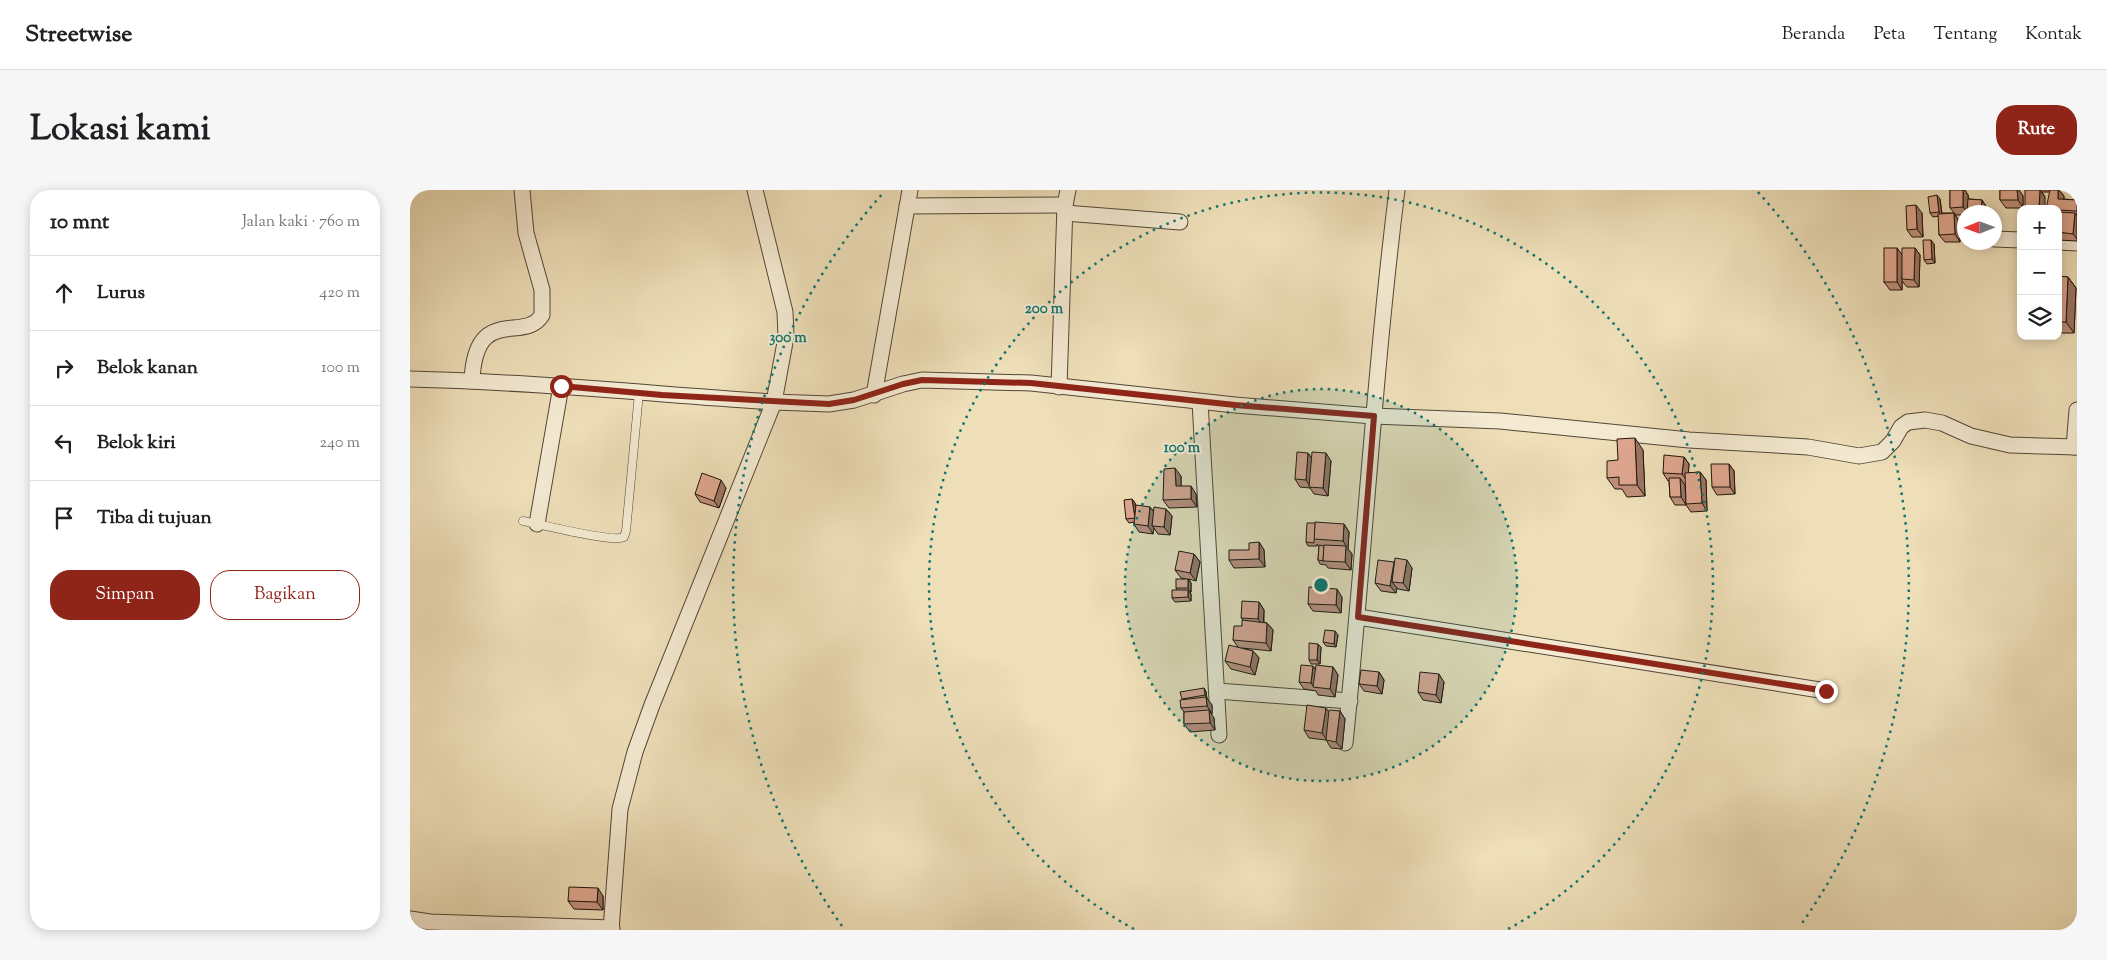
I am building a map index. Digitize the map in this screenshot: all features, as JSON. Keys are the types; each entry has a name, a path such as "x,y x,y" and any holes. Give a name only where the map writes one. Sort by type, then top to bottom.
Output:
{"street":[{"path":"472,381 474,359 487,335 498,329 533,324 542,315 542,290 526,233 522,190"},
{"path":"410,919 612,929 620,809 635,752 652,705 774,402 786,337 785,312 755,190"},
{"path":"874,394 910,190"},
{"path":"1345,743 1358,617 1374,416 1397,190"},
{"path":"907,206 1066,203 1180,222"},
{"path":"1060,387 1066,203"},
{"path":"2002,239 2017,240"},
{"path":"2062,242 2077,244"},
{"path":"410,379 561,386 639,393 829,404 854,400 903,384 922,380 1031,383 1200,402 1374,416 1500,421 1689,440 1808,447 1850,455 1882,452 1893,441 1901,427 1908,422 1925,420 1942,423 1971,436 2010,445 2075,447 2077,410"},
{"path":"530,522 561,386"},
{"path":"1200,402 1219,735"},
{"path":"1358,617 1826,691"},
{"path":"1217,691 1350,701"}],"lane":[{"path":"530,522 619,540 624,538 639,393"}],"building":[{"path":"1950,190 1963,190 1963,205 1950,208"},
{"path":"2000,190 2017,190 2018,200 2000,200"},
{"path":"2025,190 2040,190 2039,205 2025,205"},
{"path":"2050,190 2058,190 2058,199 2077,200 2077,211 2062,210 2062,205 2047,205"},
{"path":"1937,195 1939,212 1930,213 1928,197"},
{"path":"1968,199 1982,200 1982,205 1968,205"},
{"path":"1916,205 1917,229 1907,230 1906,206"},
{"path":"2062,212 2075,213 2073,234 2062,233"},
{"path":"1954,213 1955,234 1939,235 1938,214"},
{"path":"1923,240 1931,240 1932,259 1924,260"},
{"path":"1884,248 1897,248 1897,282 1884,282"},
{"path":"1902,248 1915,248 1914,280 1902,279"},
{"path":"2062,276 2068,277 2066,322 2062,322"},
{"path":"1635,438 1637,485 1619,485 1619,477 1607,478 1607,461 1618,460 1617,439"},
{"path":"1297,452 1308,453 1306,480 1295,479"},
{"path":"1312,452 1326,453 1323,488 1309,487"},
{"path":"1664,455 1684,457 1682,474 1663,473"},
{"path":"1711,464 1729,464 1730,487 1712,487"},
{"path":"1175,468 1176,486 1191,486 1191,499 1163,500 1164,469"},
{"path":"1700,472 1702,503 1686,504 1685,473"},
{"path":"702,473 721,480 714,501 695,494"},
{"path":"1669,478 1680,478 1681,497 1670,497"},
{"path":"1132,499 1135,518 1126,519 1124,500"},
{"path":"1136,505 1150,507 1148,526 1134,524"},
{"path":"1154,507 1166,509 1164,527 1152,526"},
{"path":"1315,522 1344,524 1343,541 1314,539"},
{"path":"1307,523 1315,523 1314,543 1306,542"},
{"path":"1259,542 1259,559 1229,560 1229,550 1249,550 1249,543"},
{"path":"1319,545 1324,546 1323,561 1318,560"},
{"path":"1324,545 1346,546 1345,562 1323,561"},
{"path":"1179,551 1194,554 1190,573 1175,570"},
{"path":"1395,558 1407,560 1403,583 1392,582"},
{"path":"1378,560 1394,562 1390,586 1375,583"},
{"path":"1176,579 1188,579 1188,588 1176,588"},
{"path":"1309,587 1337,589 1336,605 1308,604"},
{"path":"1172,590 1188,590 1188,597 1172,598"},
{"path":"1242,601 1259,602 1258,619 1241,618"},
{"path":"1242,620 1267,623 1266,643 1233,640 1234,626 1242,626"},
{"path":"1325,630 1335,631 1334,644 1323,642"},
{"path":"1309,643 1318,644 1317,660 1309,660"},
{"path":"1229,645 1253,651 1250,667 1225,661"},
{"path":"1301,665 1313,666 1311,683 1299,682"},
{"path":"1316,665 1333,667 1330,689 1313,687"},
{"path":"1361,670 1379,672 1377,686 1359,684"},
{"path":"1420,672 1439,674 1436,695 1418,692"},
{"path":"1204,688 1205,695 1182,699 1180,692"},
{"path":"1206,697 1207,706 1181,708 1180,700"},
{"path":"1307,705 1326,708 1322,733 1304,730"},
{"path":"1209,710 1210,723 1184,724 1184,712"},
{"path":"1329,710 1340,711 1336,742 1326,740"},
{"path":"569,887 598,888 597,902 568,901"}],"route":[{"path":"561,386 662,395 829,404 854,400 903,384 922,380 1031,383 1235,405 1374,416 1358,617 1826,691"}]}
